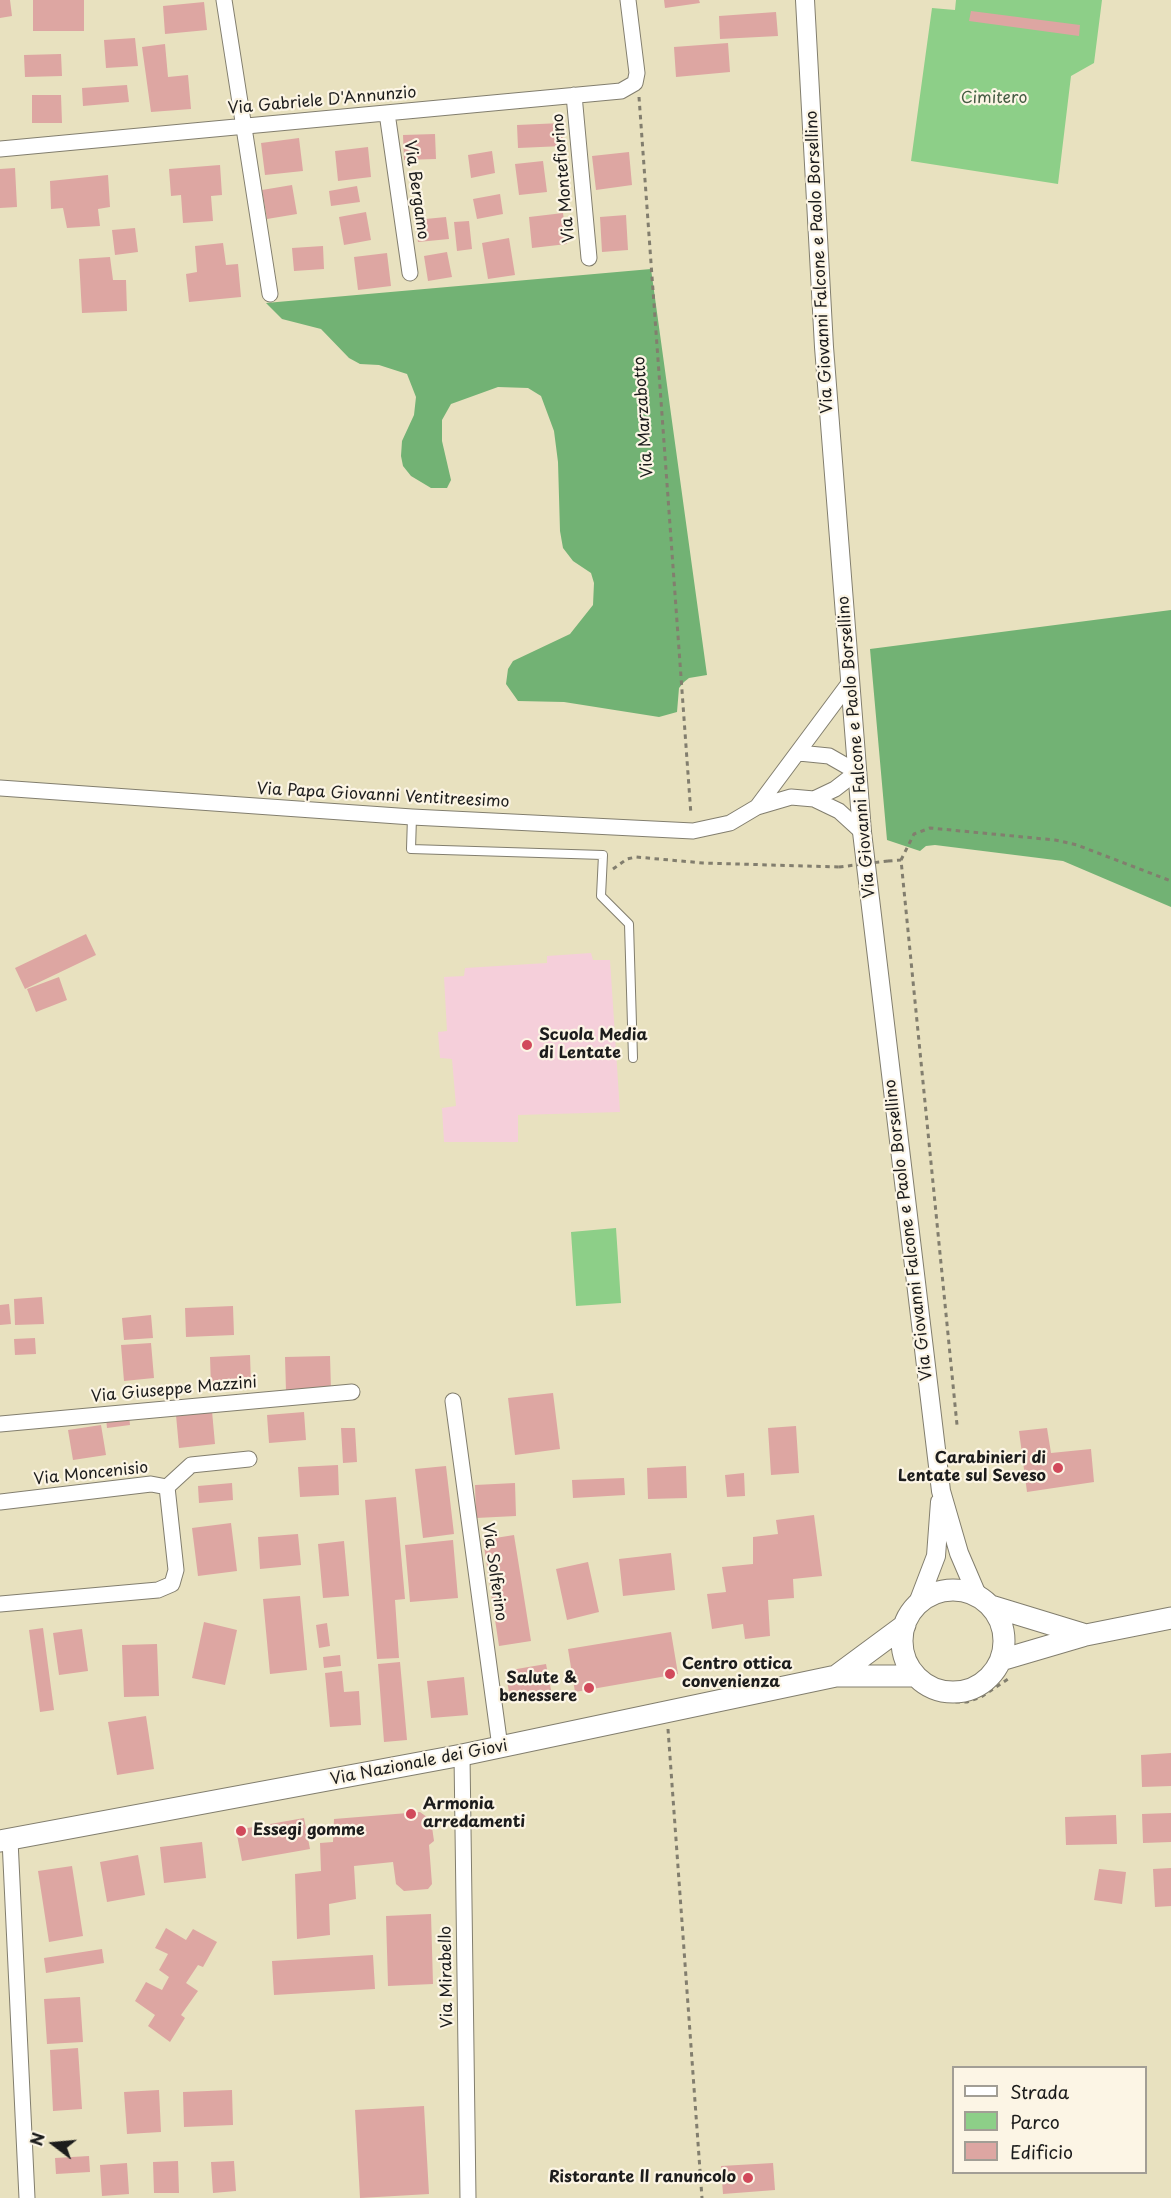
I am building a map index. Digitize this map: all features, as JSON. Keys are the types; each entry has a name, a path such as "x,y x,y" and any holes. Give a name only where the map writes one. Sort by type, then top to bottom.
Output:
{"main road":[{"path":"984,1600 998,1615 1005,1634 1002,1660 986,1681 961,1692 935,1689 915,1676 903,1652 905,1624 918,1603 933,1594 948,1590 984,1600 1086,1635"},
{"path":"1002,1660 1086,1635 1171,1618"},
{"name":"Via Nazionale dei Giovi","path":"836,1676 905,1624"},
{"name":"Via Nazionale dei Giovi","path":"5,1840 462,1755 836,1676 915,1676"}],"street":[{"path":"224,0 270,294"},
{"path":"628,0 637,73"},
{"name":"Via Giovanni Falcone e Paolo Borsellino","path":"805,0 824,347 862,832 941,1491"},
{"name":"Via Gabriele D'Annunzio","path":"0,149 621,91 635,83 637,73"},
{"name":"Via Montefiorino","path":"574,95 589,258"},
{"name":"Via Bergamo","path":"387,113 410,273"},
{"name":"Via Papa Giovanni Ventitreesimo","path":"757,807 850,682"},
{"path":"799,753 829,756 857,772"},
{"name":"Via Papa Giovanni Ventitreesimo","path":"814,799 835,789 857,772"},
{"name":"Via Papa Giovanni Ventitreesimo","path":"1,790 412,817 693,831 730,823 757,807 791,797 814,799 839,811 862,832"},
{"name":"Via Giuseppe Mazzini","path":"0,1424 352,1392"},
{"name":"Via Solferino","path":"453,1401 500,1747"},
{"name":"Via Moncenisio","path":"0,1502 151,1484 167,1487 191,1465 249,1459"},
{"path":"0,1604 158,1590 172,1584 176,1570 167,1487"},
{"path":"941,1491 959,1554 984,1600"},
{"path":"918,1603 936,1556 941,1491"},
{"name":"Via Mirabello","path":"462,1755 468,2198"},
{"path":"5,1840 27,2198"}],"lane":[{"path":"412,817 411,849 603,855 602,896 629,924 633,1058"}],"path":[{"name":"Via Marzabotto","path":"637,73 693,831"},
{"path":"957,1425 901,860 915,834 930,828 1054,840 1077,845 1171,881"},
{"path":"603,873 627,859 636,857 704,863 838,867 901,860"},
{"path":"667,1712 702,2198"}],"shaded area":[{"name":"Scuola Media di Lentate","path":"591,953 593,960 610,960 620,1112 518,1115 518,1142 444,1142 442,1108 456,1106 452,1059 440,1058 438,1032 447,1031 444,977 464,976 465,968 547,963 547,956"}],"green space":[{"name":"Cimitero","path":"956,0 1102,0 1094,63 1071,76 1058,184 911,161 932,8 955,10"},
{"path":"651,269 707,675 689,678 684,682 679,688 677,712 659,717 564,702 518,701 506,684 508,669 513,661 570,634 593,605 594,583 591,573 573,561 563,548 554,431 541,396 528,388 498,387 451,404 442,420 442,441 451,480 447,488 431,488 411,476 403,466 402,441 414,415 416,397 407,374 379,365 360,364 349,358 321,329 282,319 266,303"},
{"path":"1171,610 1171,907 1063,861 935,845 926,846 920,851 887,840 870,649"},
{"path":"616,1228 621,1303 576,1306 571,1232"}],"building":[{"path":"0,0 10,0 12,16 0,18"},
{"path":"33,0 84,0 84,31 33,31"},
{"path":"664,0 699,0 700,3 665,8"},
{"path":"204,2 207,30 165,34 163,6"},
{"path":"971,11 1080,25 1079,36 969,21"},
{"path":"776,12 778,36 720,39 719,16"},
{"path":"135,38 138,66 106,68 104,40"},
{"path":"728,43 730,72 676,77 674,47"},
{"path":"165,44 168,77 188,75 191,109 151,112 142,47"},
{"path":"61,54 62,76 25,77 24,55"},
{"path":"127,85 129,102 83,106 82,88"},
{"path":"32,95 61,95 62,123 32,123"},
{"path":"562,123 563,146 518,148 517,125"},
{"path":"435,134 436,159 404,160 403,135"},
{"path":"299,138 303,171 265,175 261,143"},
{"path":"368,147 371,177 338,181 335,151"},
{"path":"492,151 495,173 471,178 468,155"},
{"path":"629,152 632,185 596,190 592,156"},
{"path":"543,161 547,192 519,195 515,164"},
{"path":"220,165 222,195 211,196 213,221 183,223 181,195 171,196 169,169"},
{"path":"15,168 17,207 0,208 0,169"},
{"path":"108,175 110,207 98,209 100,226 67,228 63,208 51,209 50,181"},
{"path":"292,185 297,214 267,219 262,190"},
{"path":"357,186 360,202 331,206 329,191"},
{"path":"500,194 503,214 477,219 473,199"},
{"path":"366,212 371,240 344,245 339,217"},
{"path":"563,213 567,244 532,248 529,217"},
{"path":"626,215 628,250 602,252 600,217"},
{"path":"446,217 449,239 418,242 415,220"},
{"path":"469,221 472,249 457,251 454,222"},
{"path":"135,228 138,252 115,255 112,230"},
{"path":"509,238 515,275 488,279 482,243"},
{"path":"223,243 226,265 238,264 241,297 189,302 186,274 197,272 195,246"},
{"path":"323,246 324,269 294,271 292,248"},
{"path":"447,252 452,277 428,281 424,256"},
{"path":"387,253 391,286 358,290 354,257"},
{"path":"110,257 113,280 126,280 127,311 82,313 79,259"},
{"path":"86,934 96,955 25,989 15,968"},
{"path":"59,977 67,1000 36,1012 27,989"},
{"path":"42,1297 44,1324 15,1325 14,1299"},
{"path":"9,1304 11,1324 0,1325 0,1305"},
{"path":"233,1306 234,1335 186,1337 185,1308"},
{"path":"151,1315 153,1338 124,1340 122,1318"},
{"path":"35,1338 36,1354 15,1355 14,1339"},
{"path":"151,1343 154,1378 124,1381 121,1345"},
{"path":"250,1355 251,1384 211,1386 210,1357"},
{"path":"330,1356 331,1390 286,1391 285,1357"},
{"path":"553,1393 560,1449 515,1455 508,1398"},
{"path":"212,1411 215,1444 179,1448 176,1415"},
{"path":"304,1412 306,1440 269,1443 267,1415"},
{"path":"129,1415 130,1425 107,1428 106,1418"},
{"path":"101,1425 106,1455 73,1460 68,1430"},
{"path":"796,1426 799,1473 771,1475 768,1428"},
{"path":"341,1428 355,1428 357,1462 343,1463"},
{"name":"Carabinieri di Lentate sul Seveso","path":"1047,1428 1051,1453 1091,1449 1094,1482 1027,1492 1019,1431"},
{"path":"338,1465 339,1495 300,1497 298,1467"},
{"path":"446,1466 454,1534 423,1538 415,1469"},
{"path":"686,1466 687,1498 648,1499 647,1468"},
{"path":"744,1473 745,1496 727,1497 725,1475"},
{"path":"624,1478 625,1495 573,1498 572,1480"},
{"path":"232,1483 233,1500 199,1503 198,1486"},
{"path":"515,1483 516,1516 476,1518 475,1485"},
{"path":"396,1497 405,1599 395,1600 399,1658 377,1659 365,1500"},
{"path":"814,1515 822,1576 793,1579 794,1598 768,1600 770,1636 745,1639 743,1624 712,1629 707,1594 726,1592 722,1567 753,1564 753,1537 778,1534 776,1520"},
{"path":"231,1523 237,1571 198,1576 192,1528"},
{"path":"298,1534 301,1565 260,1569 258,1537"},
{"path":"514,1535 531,1641 499,1646 483,1540"},
{"path":"453,1540 458,1598 410,1602 405,1545"},
{"path":"344,1541 349,1596 323,1598 318,1544"},
{"path":"671,1553 675,1590 623,1596 619,1559"},
{"path":"588,1562 599,1612 567,1620 556,1569"},
{"path":"300,1596 307,1670 270,1674 263,1599"},
{"path":"204,1622 237,1630 225,1685 192,1678"},
{"path":"327,1623 330,1646 319,1648 316,1625"},
{"path":"43,1628 54,1710 40,1712 29,1630"},
{"path":"82,1629 88,1671 59,1675 53,1633"},
{"path":"671,1632 678,1674 575,1692 568,1649"},
{"path":"157,1644 159,1696 124,1697 122,1645"},
{"path":"340,1655 341,1666 324,1668 323,1657"},
{"path":"400,1662 407,1740 384,1742 378,1664"},
{"path":"546,1664 552,1695 511,1702 505,1671"},
{"path":"342,1671 344,1692 359,1691 361,1725 330,1727 325,1673"},
{"path":"464,1677 468,1715 431,1718 427,1681"},
{"path":"146,1716 154,1769 117,1775 108,1722"},
{"path":"1171,1753 1171,1786 1142,1787 1141,1755"},
{"path":"420,1812 431,1820 434,1841 429,1845 432,1884 428,1889 404,1891 396,1884 393,1862 354,1866 356,1899 329,1904 330,1935 297,1939 295,1874 321,1871 320,1843 333,1842 334,1819"},
{"path":"1171,1813 1171,1842 1143,1843 1142,1814"},
{"path":"1116,1815 1117,1844 1066,1845 1065,1817"},
{"path":"304,1818 310,1849 242,1861 236,1830"},
{"path":"202,1842 206,1878 164,1883 160,1847"},
{"path":"138,1855 145,1895 107,1902 100,1862"},
{"path":"72,1866 83,1936 49,1942 38,1871"},
{"path":"1171,1868 1171,1906 1155,1907 1153,1869"},
{"path":"1099,1869 1126,1872 1122,1904 1094,1900"},
{"path":"431,1914 433,1984 388,1986 386,1916"},
{"path":"166,1928 186,1940 193,1929 217,1942 203,1967 198,1965 186,1983 198,1991 181,2015 185,2018 170,2042 148,2026 155,2015 135,2001 146,1982 162,1990 169,1977 159,1970 168,1954 155,1948"},
{"path":"102,1949 104,1963 46,1973 44,1958"},
{"path":"373,1955 375,1989 274,1995 272,1961"},
{"path":"80,1997 83,2042 47,2044 44,1999"},
{"path":"78,2048 82,2109 53,2111 50,2050"},
{"path":"159,2090 161,2132 127,2134 124,2092"},
{"path":"232,2090 233,2125 184,2127 183,2092"},
{"path":"424,2106 429,2194 360,2198 355,2110"},
{"path":"89,2156 90,2172 56,2174 55,2158"},
{"path":"178,2161 179,2193 154,2193 153,2162"},
{"path":"234,2161 236,2191 213,2193 211,2162"},
{"path":"127,2163 129,2194 102,2196 100,2165"},
{"name":"Ristorante Il ranuncolo","path":"773,2163 775,2190 723,2194 721,2166"}],"place":[{"name":"Scuola Media di Lentate","path":"527,1045"},
{"name":"Carabinieri di Lentate sul Seveso","path":"1058,1468"},
{"name":"Centro ottica convenienza","path":"670,1674"},
{"name":"Salute & benessere","path":"589,1688"},
{"name":"Armonia arredamenti","path":"411,1814"},
{"name":"Essegi gomme","path":"241,1831"},
{"name":"Ristorante Il ranuncolo","path":"748,2178"}]}
